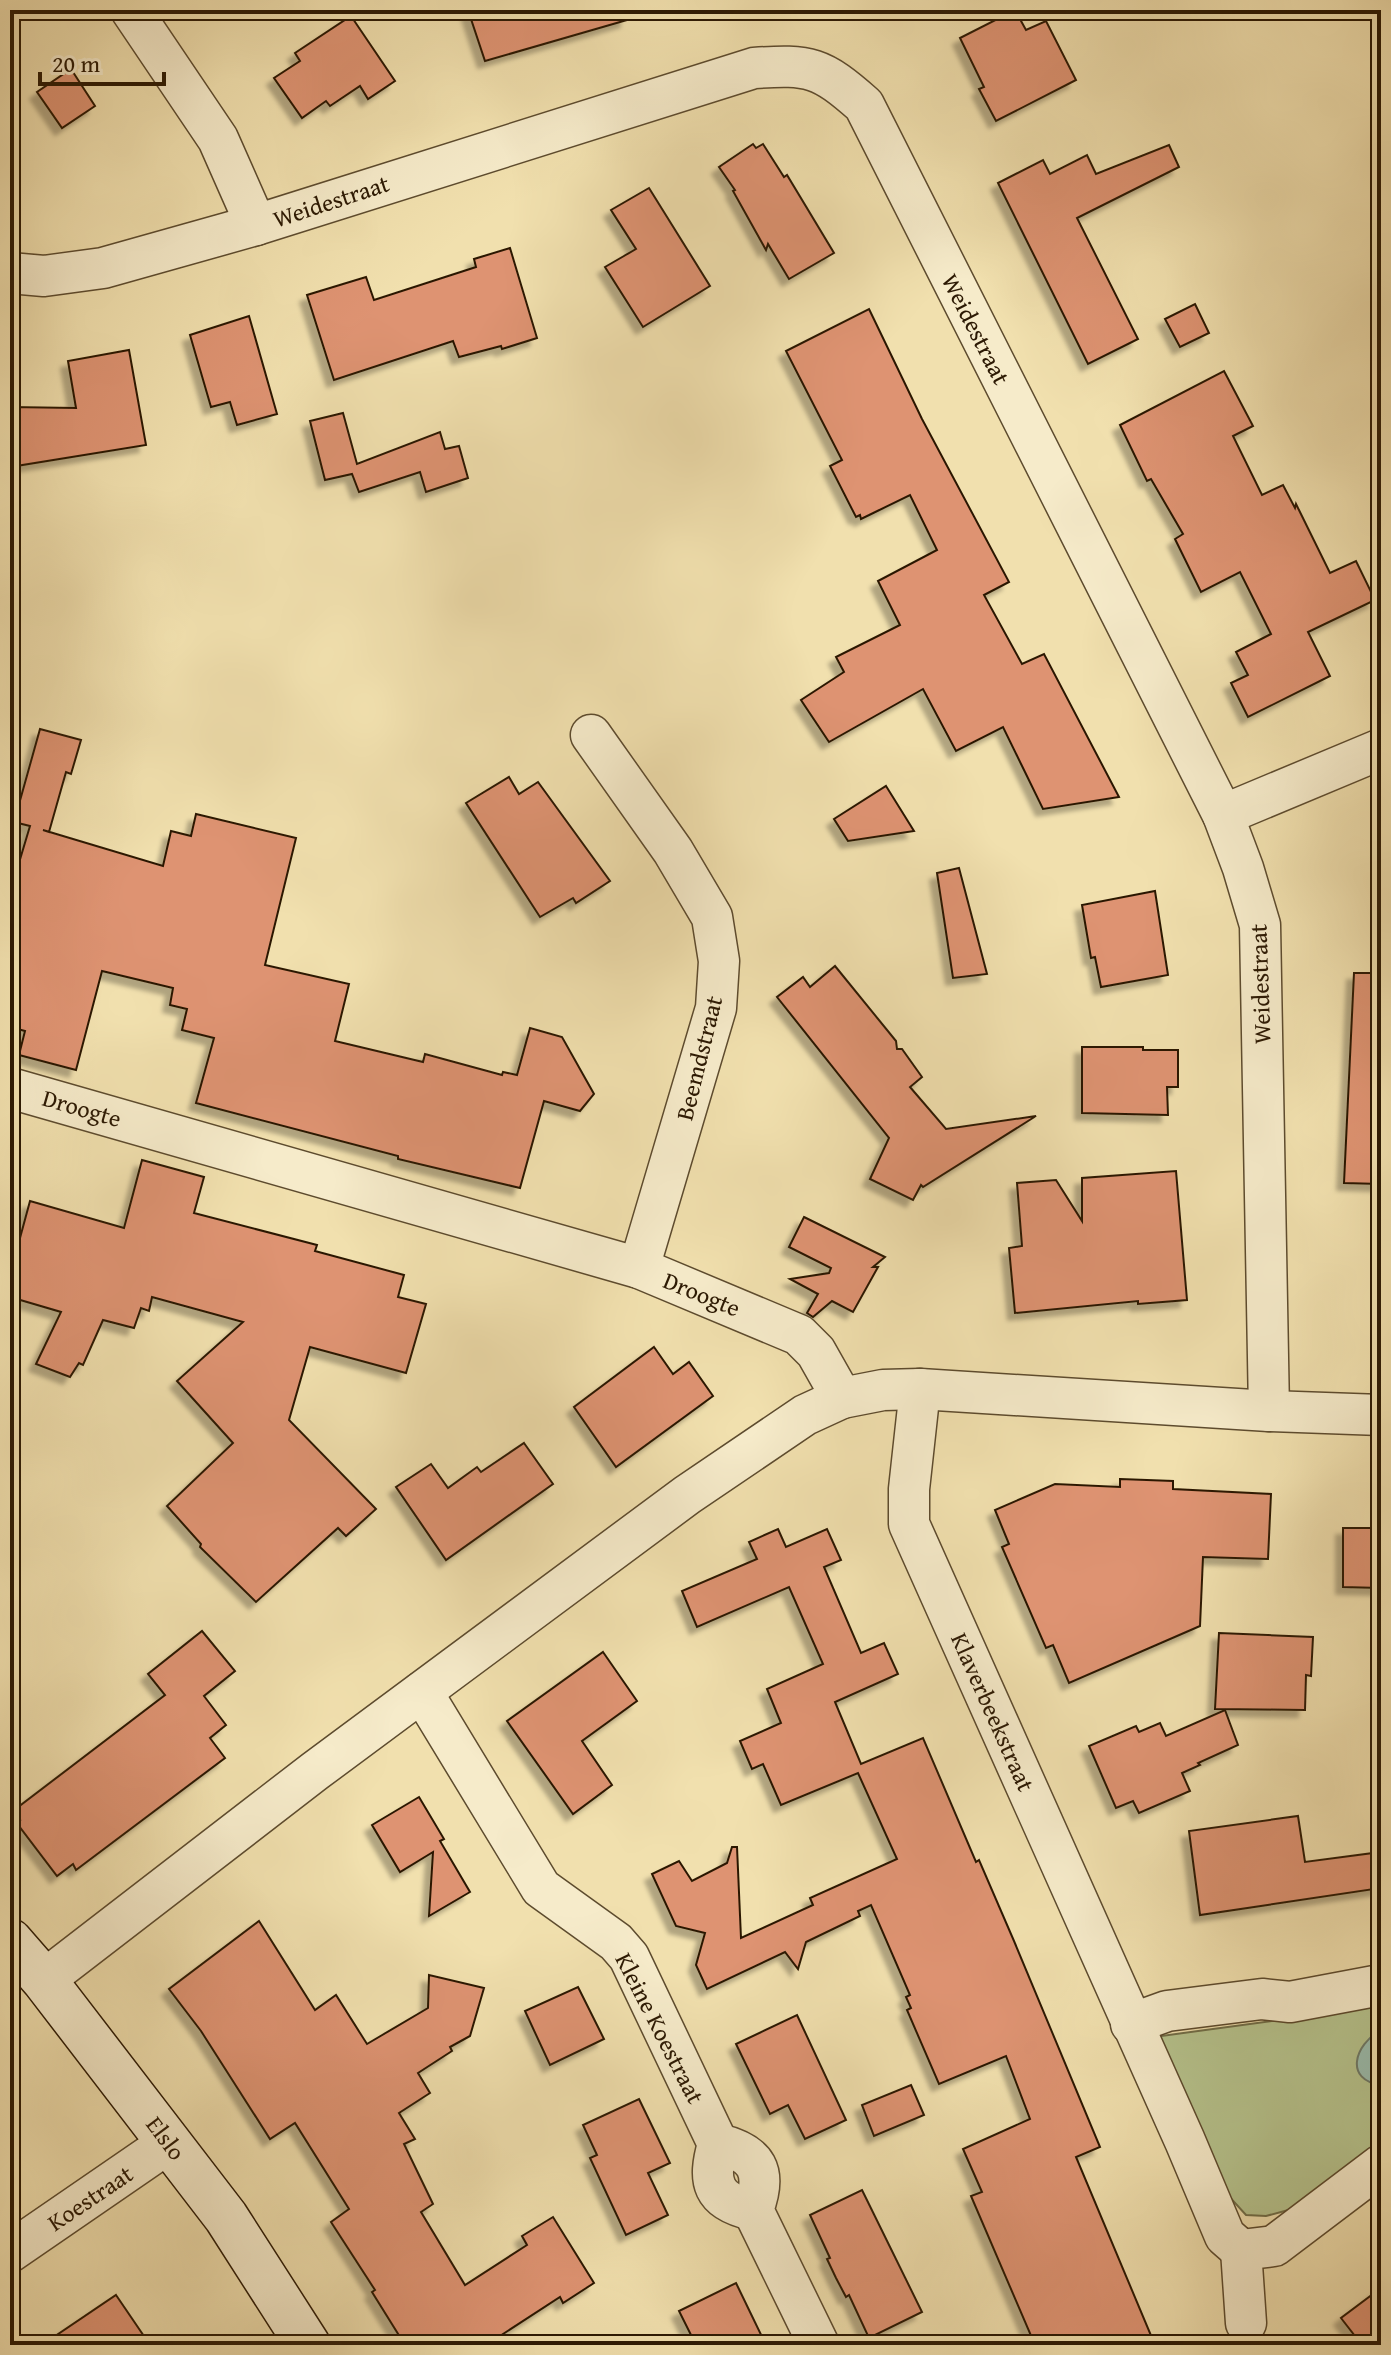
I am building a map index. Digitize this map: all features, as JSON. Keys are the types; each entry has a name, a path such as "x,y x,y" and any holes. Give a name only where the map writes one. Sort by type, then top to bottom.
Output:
{"street":[{"path":"131,10 218,139 256,225"},
{"name":"Weidestraat","path":"10,273 44,276 103,268 256,225 754,68 797,65 834,79 864,105 1223,815 1243,868 1260,925 1269,1411"},
{"name":"Beemdstraat","path":"591,735 673,851 712,917 719,961 716,1008 639,1268"},
{"path":"1223,815 1381,749"},
{"name":"Droogte","path":"10,1088 639,1268 799,1335 816,1352 842,1398"},
{"path":"44,1980 687,1495 805,1415 842,1398 883,1390 920,1389 1381,1415"},
{"name":"Klaverbeekstraat","path":"920,1389 909,1489 909,1524 1225,2236 1241,2250"},
{"name":"Kleine Koestraat","path":"422,1692 541,1888 616,1942 629,1957 718,2144 741,2149 753,2160 759,2172 761,2190 753,2210 819,2345"},
{"name":"Elslo","path":"10,1941 44,1980 226,2217 308,2345"},
{"path":"1131,2024 1167,2011 1262,1999 1290,2002 1375,1986"},
{"name":"Koestraat","path":"10,2252 170,2142"},
{"path":"1246,2323 1241,2250 1274,2246 1381,2165"}],"green space":[{"path":"1381,2006 1381,2146 1292,2209 1266,2216 1246,2215 1225,2192 1154,2037"}],"shaded area":[{"path":"1381,2030 1381,2085 1369,2082 1362,2076 1357,2061 1364,2044"}],"building":[{"path":"468,10 626,10 627,20 485,61"},
{"path":"1015,10 1026,30 1046,21 1076,80 996,121 979,89 984,87 960,38"},
{"path":"351,16 395,81 368,99 360,86 330,106 326,101 302,118 274,78 300,61 295,53"},
{"path":"71,69 95,106 62,128 37,92"},
{"path":"753,144 756,148 763,144 784,177 787,175 834,253 789,279 768,244 766,250 735,190 719,167"},
{"path":"1169,145 1179,167 1077,218 1138,339 1088,364 998,183 1043,160 1050,174 1087,155 1096,174"},
{"path":"649,188 710,286 643,327 605,267 636,249 611,210"},
{"path":"510,248 537,338 502,349 501,346 459,357 453,341 334,380 307,295 366,277 374,300 476,267 474,259"},
{"path":"1195,304 1209,333 1180,347 1165,319"},
{"path":"869,309 922,419 1009,582 984,595 1022,664 1044,654 1119,797 1043,809 1003,727 956,751 923,689 829,742 801,700 844,672 836,657 900,625 878,581 937,550 910,495 861,519 860,515 856,517 830,466 842,460 786,351"},
{"path":"249,316 277,414 237,425 230,402 211,407 190,335"},
{"path":"129,350 146,445 10,467 10,407 76,408 68,361"},
{"path":"1224,371 1253,426 1233,436 1262,495 1283,485 1295,508 1296,504 1330,573 1356,561 1375,600 1308,632 1330,676 1248,717 1231,683 1248,675 1236,652 1271,634 1240,572 1201,592 1175,539 1183,534 1151,479 1147,481 1120,425"},
{"path":"343,413 357,464 440,432 445,449 459,446 468,478 426,492 420,472 359,492 352,474 325,480 310,421"},
{"path":"40,729 81,740 71,774 66,772 49,832 163,866 171,831 191,836 196,814 296,838 265,965 349,984 335,1041 423,1062 425,1054 502,1075 503,1072 517,1075 530,1028 562,1037 594,1094 580,1111 544,1101 520,1188 398,1159 398,1156 196,1103 214,1038 182,1030 187,1009 170,1005 173,988 102,971 76,1070 19,1055 25,1031 10,1027 10,893 30,826 14,822"},
{"path":"509,777 519,794 538,782 610,881 576,903 573,898 540,917 466,803"},
{"path":"886,786 914,831 848,841 834,819"},
{"path":"959,868 987,974 953,978 937,873"},
{"path":"1155,891 1168,975 1101,987 1095,957 1091,958 1082,905"},
{"path":"835,966 896,1041 897,1049 902,1049 922,1077 910,1087 946,1129 1036,1116 923,1187 921,1185 913,1200 870,1179 889,1138 777,997 803,977 810,987"},
{"path":"1354,973 1381,973 1381,1184 1344,1183"},
{"path":"1082,1047 1178,1050 1178,1087 1167,1087 1168,1115 1082,1113"},
{"path":"142,1160 204,1177 194,1213 317,1245 315,1251 404,1275 398,1297 426,1304 406,1373 310,1347 289,1420 376,1509 346,1536 338,1528 256,1602 200,1547 201,1544 167,1506 233,1443 177,1381 243,1322 152,1297 149,1311 141,1308 134,1328 103,1320 83,1365 79,1363 70,1377 36,1364 61,1312 10,1297 10,1275 30,1201 124,1228"},
{"path":"1176,1171 1187,1300 1138,1304 1138,1301 1015,1313 1009,1248 1022,1246 1017,1183 1056,1180 1082,1221 1082,1178"},
{"path":"804,1217 885,1257 873,1267 878,1267 853,1312 832,1301 813,1317 807,1313 818,1294 790,1279 829,1273 831,1268 789,1247"},
{"path":"654,1347 673,1374 689,1362 713,1396 616,1467 574,1407"},
{"path":"524,1443 553,1484 446,1560 396,1487 431,1464 448,1488 477,1467 481,1472"},
{"path":"1120,1479 1173,1481 1173,1489 1271,1494 1268,1559 1203,1557 1200,1626 1069,1683 1053,1645 1046,1648 1002,1547 1009,1544 995,1510 1055,1484 1120,1487"},
{"path":"1343,1528 1381,1528 1381,1588 1343,1587"},
{"path":"778,1529 786,1547 827,1529 841,1560 824,1567 861,1653 884,1643 898,1674 835,1702 861,1764 923,1738 976,1862 979,1860 1100,2147 1076,2157 1155,2345 1035,2345 971,2196 982,2192 963,2149 1030,2119 1006,2056 939,2084 907,2010 911,2008 906,1997 910,1995 871,1905 858,1911 860,1916 806,1942 798,1969 785,1952 707,1989 696,1965 705,1933 676,1926 652,1874 679,1861 692,1881 727,1863 732,1847 737,1847 741,1938 813,1905 810,1898 897,1859 858,1773 781,1805 763,1764 752,1769 740,1741 781,1723 767,1689 823,1664 789,1587 697,1627 682,1591 757,1559 749,1542"},
{"path":"202,1631 235,1671 204,1696 226,1725 210,1738 225,1758 76,1870 73,1864 57,1876 16,1822 20,1820 13,1811 165,1695 148,1674"},
{"path":"1219,1633 1313,1637 1311,1676 1306,1675 1305,1710 1215,1709"},
{"path":"603,1652 637,1701 582,1741 612,1785 573,1814 507,1721"},
{"path":"1225,1710 1238,1745 1182,1773 1190,1791 1139,1813 1133,1801 1116,1808 1089,1746 1136,1726 1139,1732 1160,1723 1166,1736"},
{"path":"419,1797 470,1892 429,1916 433,1852 400,1872 372,1825"},
{"path":"1298,1816 1305,1862 1381,1852 1381,1888 1200,1915 1189,1831"},
{"path":"259,1921 315,2010 336,1995 367,2044 428,2008 429,1975 484,1988 470,2036 450,2047 452,2051 418,2073 430,2093 399,2113 415,2139 404,2144 433,2204 421,2212 465,2285 527,2245 522,2236 553,2217 594,2283 563,2303 560,2297 486,2345 405,2345 372,2292 375,2290 331,2222 349,2209 295,2123 270,2139 201,2031 169,1989"},
{"path":"578,1987 604,2039 550,2065 525,2011"},
{"path":"797,2015 846,2120 805,2139 788,2105 770,2114 736,2044"},
{"path":"911,2085 924,2115 874,2136 862,2105"},
{"path":"639,2099 670,2163 648,2173 668,2215 626,2235 590,2158 597,2155 583,2125"},
{"path":"862,2190 922,2312 869,2338 849,2295 846,2297 836,2278 810,2215"},
{"path":"736,2283 766,2345 696,2345 679,2311"},
{"path":"1381,2288 1381,2345 1362,2345 1341,2318"},
{"path":"116,2295 150,2345 42,2345"}]}
